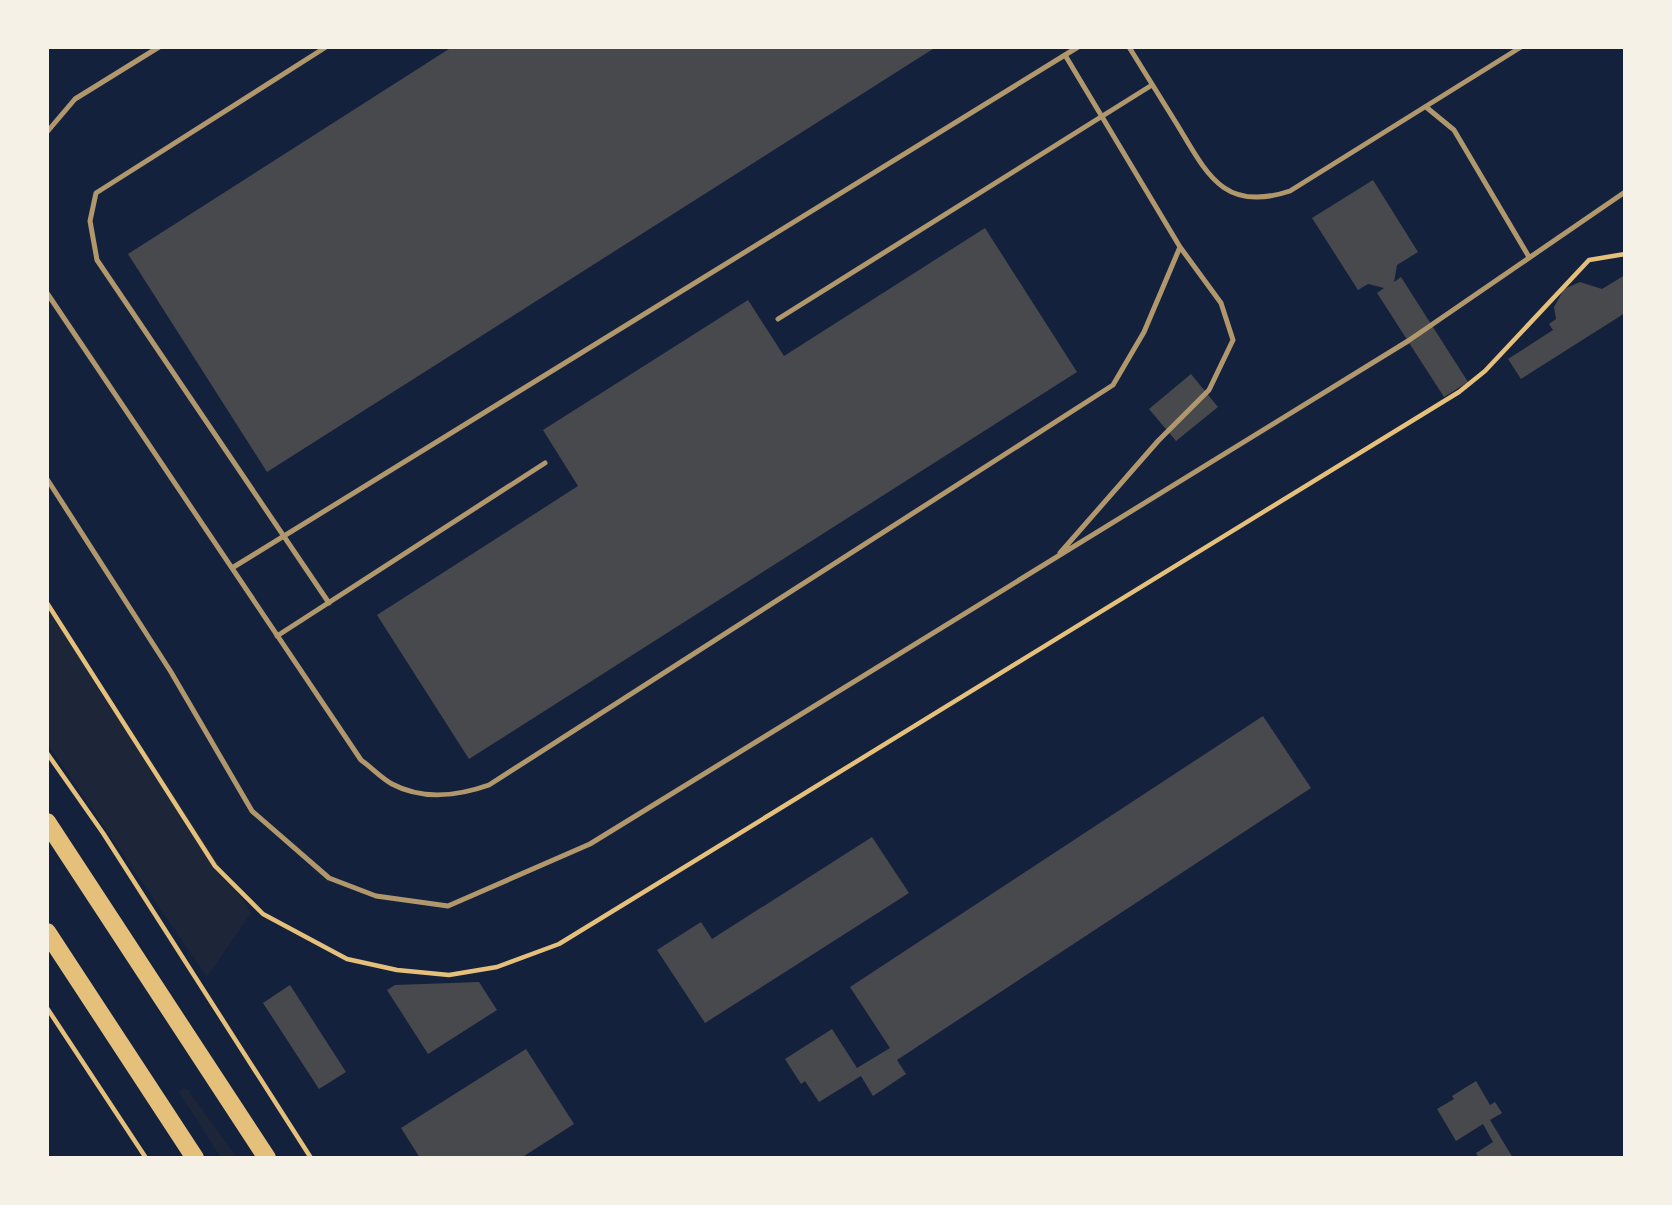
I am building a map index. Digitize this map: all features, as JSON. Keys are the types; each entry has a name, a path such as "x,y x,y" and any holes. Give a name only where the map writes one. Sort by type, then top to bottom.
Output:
{"main road":[{"path":"47,822 267,1158"},
{"path":"47,932 195,1158"}],"lane":[{"path":"47,132 75,99 159,47"},
{"path":"326,47 96,193 90,221 97,260 328,603"},
{"path":"232,568 1078,47"},
{"path":"1129,47 1205,172 1229,190 1248,197 1290,191 1521,47"},
{"path":"1055,558 1158,440 1209,390 1233,340 1221,303 1180,247 1065,55"},
{"path":"778,319 1152,85"},
{"path":"1426,107 1444,119 1454,131 1530,257"},
{"path":"47,479 171,672 252,811 329,878 376,896 448,906 590,844 1408,341 1625,192"},
{"path":"47,293 361,760 392,784 428,795 465,794 489,785 1113,385 1144,332 1180,247"},
{"path":"277,636 545,463"}],"path":[{"path":"47,753 103,833 311,1158"},
{"path":"47,1008 146,1158"}],"shaded area":[{"path":"47,602 251,913 207,977 47,743"},
{"path":"183,1088 188,1090 237,1158 221,1158 179,1092"}],"building":[{"path":"452,47 936,47 267,472 128,254"},
{"path":"1373,180 1418,252 1397,265 1394,282 1401,277 1468,382 1444,397 1377,293 1384,288 1368,284 1358,290 1312,218"},
{"path":"985,228 1077,372 469,759 377,615 578,486 543,430 748,300 784,356"},
{"path":"1625,275 1625,313 1521,379 1508,359 1553,330 1549,324 1556,319 1554,307 1564,289 1580,282 1602,289"},
{"path":"1191,374 1218,407 1176,441 1149,409"},
{"path":"1263,716 1311,788 897,1060 906,1074 873,1096 861,1076 819,1102 805,1081 801,1084 785,1059 832,1029 857,1068 890,1048 850,987"},
{"path":"872,837 909,893 705,1023 657,950 701,922 712,939"},
{"path":"479,982 497,1010 428,1054 387,990 395,985"},
{"path":"290,985 346,1072 319,1089 263,1003"},
{"path":"526,1049 574,1124 521,1158 420,1158 401,1128"},
{"path":"1476,1081 1490,1105 1495,1102 1502,1113 1490,1120 1513,1158 1479,1158 1476,1153 1493,1142 1483,1124 1456,1141 1437,1109"}]}
